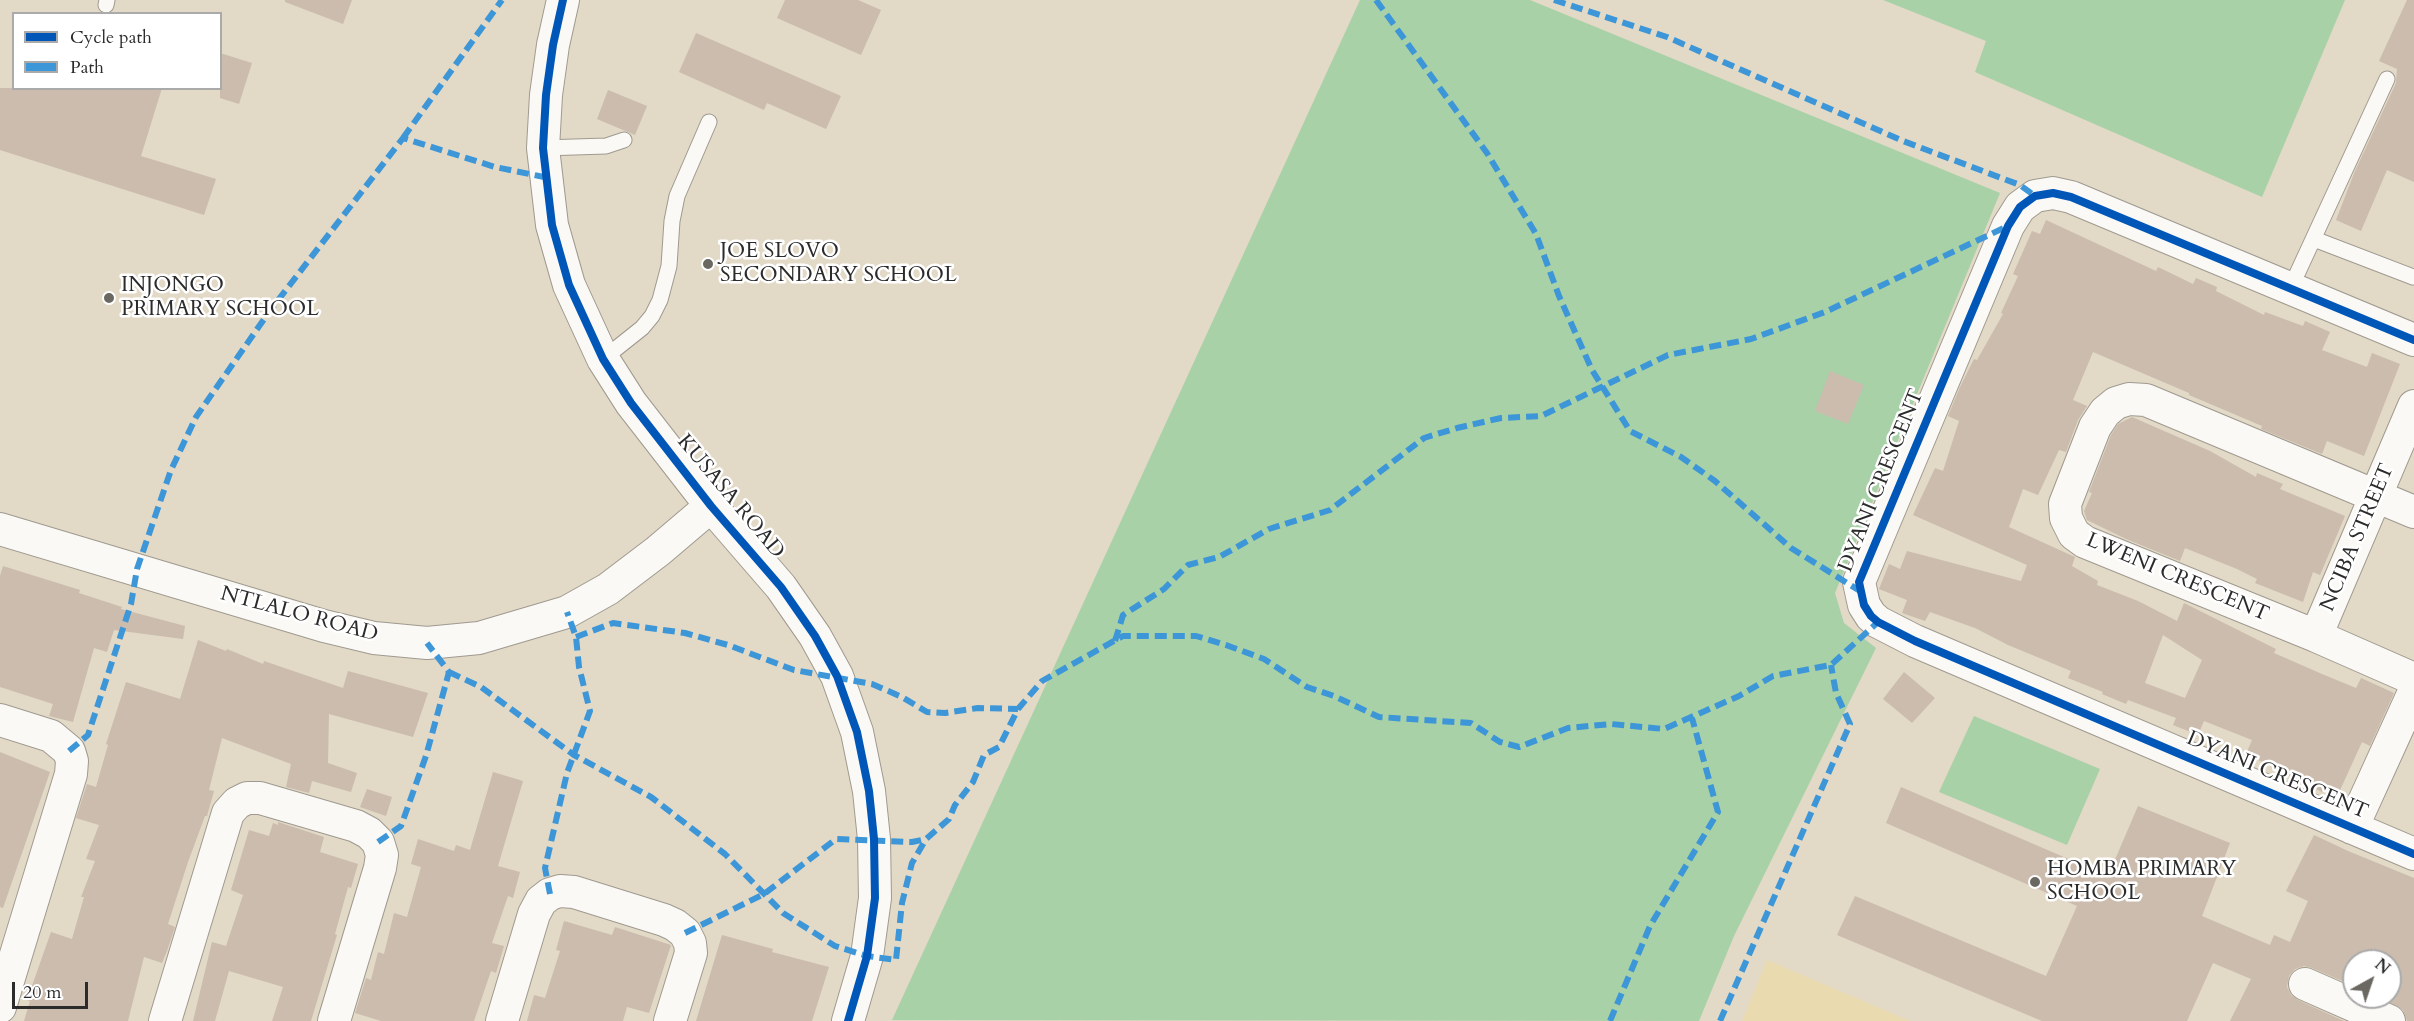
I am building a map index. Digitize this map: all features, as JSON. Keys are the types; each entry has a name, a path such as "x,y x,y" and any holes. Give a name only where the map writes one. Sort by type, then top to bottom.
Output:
{"street":[{"name":"KUSASA ROAD","path":"563,0 553,45 546,95 543,148 552,225 569,285 603,358 631,403 711,506 781,586 815,636 837,676 857,732 869,791 874,839 875,898 867,956 848,1021"},
{"name":"DYANI CRESCENT","path":"2414,340 2071,197 2053,193 2035,196 2027,201 2008,226 1859,582 1864,605 1871,616 1878,622 1916,641 2414,854"},
{"name":"LWENI CRESCENT","path":"2414,513 2146,400 2128,399 2116,403 2105,412 2095,427 2065,504 2066,518 2074,534 2085,542 2316,636 2414,679"},
{"name":"NCIBA STREET","path":"2316,636 2414,406"},
{"name":"NTLALO ROAD","path":"0,529 324,626 374,638 427,643 479,638 567,612 608,589 711,506"},
{"path":"2352,828 2414,692"},
{"path":"0,720 51,736 69,751 72,761 71,774 0,1007"},
{"path":"165,1021 228,813 237,803 247,798 260,798 356,826 369,833 378,842 382,855 380,868 334,1021"},
{"path":"502,1021 534,914 541,901 550,894 560,891 574,892 664,920 685,933 690,943 691,953 670,1021"},
{"path":"2305,984 2389,1021"}],"lane":[{"path":"2291,287 2387,80"},
{"path":"603,358 642,328 652,316 660,300 669,266 672,221 677,196 709,122"},
{"path":"543,148 606,146 624,140"},
{"path":"2314,239 2413,277"}],"green space":[{"path":"1360,0 1530,0 2000,193 1835,593 1844,623 1876,648 1734,936 1699,1021 892,1020"},
{"path":"1883,0 2345,0 2262,197 1975,72 1986,41"},
{"path":"1974,716 2100,769 2067,845 1939,792"}],"sand":[{"path":"1767,960 1910,1021 1742,1021"}],"building":[{"path":"285,0 352,0 343,24 285,2"},
{"path":"785,0 858,0 881,10 861,55 777,18"},
{"path":"2407,0 2414,0 2414,182 2387,170 2361,231 2336,220 2355,171 2396,83 2397,69 2379,61"},
{"path":"696,33 841,96 826,129 767,103 764,110 679,72"},
{"path":"222,54 252,63 239,104 220,98"},
{"path":"0,88 12,88 12,90 161,90 141,156 216,179 204,215 0,150"},
{"path":"608,90 647,106 635,135 597,119"},
{"path":"2046,220 2156,271 2158,267 2193,284 2196,278 2217,287 2216,291 2264,315 2265,312 2303,326 2305,321 2330,332 2322,350 2367,367 2372,353 2400,364 2364,456 2327,441 2322,454 2261,429 2262,426 2093,352 2073,400 2087,406 2078,420 2066,452 2059,450 2038,495 2023,489 2009,527 2075,557 2072,566 2098,581 2097,585 2138,601 2177,621 2184,603 2276,649 2274,653 2322,674 2356,688 2361,678 2394,693 2370,746 2362,742 2336,799 2246,754 2252,740 2204,721 2198,735 2173,725 2176,718 2128,700 2126,704 2102,694 2103,692 2068,678 2071,671 2008,645 1975,628 1930,612 1925,621 1902,613 1907,600 1879,589 1889,564 1900,569 1907,551 2021,581 2027,565 1913,515 1935,468 1943,471 1959,421 1948,416 1960,387 1974,359 1977,360 2003,314 2001,313 2018,276 2013,274 2032,231 2040,234","holes":["2163,635 2202,660 2185,698 2145,683"]},
{"path":"1830,371 1864,385 1848,424 1815,411"},
{"path":"2132,417 2210,451 2256,477 2257,473 2283,484 2280,489 2345,516 2320,575 2313,572 2303,602 2255,583 2257,579 2185,548 2180,561 2087,520 2084,511 2092,493 2089,492 2111,435 2118,424"},
{"path":"3,566 80,590 79,593 122,607 121,609 185,626 183,639 114,630 107,652 94,648 73,722 49,716 53,704 0,687 0,576"},
{"path":"198,640 263,664 264,661 343,688 348,671 428,693 413,737 329,714 328,763 357,773 351,792 312,781 309,793 286,787 291,764 222,738 209,790 214,791 207,816 205,816 188,862 168,924 175,927 162,963 144,957 128,1021 24,1021 30,1001 27,1000 51,932 72,939 84,897 81,897 95,861 86,859 99,825 76,818 87,784 96,787 108,745 106,744 126,682 180,699"},
{"path":"1904,672 1935,698 1912,723 1883,699"},
{"path":"0,752 50,772 3,908 0,907"},
{"path":"493,772 523,781 498,866 520,872 513,898 508,896 492,943 504,946 496,973 491,971 474,1021 381,1021 355,1013 366,978 371,980 378,952 384,954 394,913 407,917 421,867 411,864 418,839 454,851 456,845 470,850"},
{"path":"1901,787 2108,876 2138,806 2230,843 2202,916 2270,945 2274,935 2290,942 2308,901 2286,891 2314,835 2414,878 2414,1021 2407,1021 2401,1009 2402,949 2342,949 2342,981 2304,966 2295,969 2289,976 2287,987 2291,995 2298,1000 2344,1021 2230,1021 2251,979 2213,963 2187,1021 2042,1021 1837,935 1855,896 2046,976 2077,906 1886,823"},
{"path":"367,789 392,797 386,816 360,807"},
{"path":"278,822 324,837 320,852 358,864 351,888 348,887 335,934 337,935 311,1021 272,1021 283,987 229,971 215,1021 193,1021 212,942 226,946 243,895 231,890 249,830 269,836 273,823 278,825"},
{"path":"564,921 612,935 615,927 671,945 649,1013 627,1007 623,1021 527,1021 534,995 545,998 560,951 556,950"},
{"path":"722,935 773,949 772,952 829,967 812,1021 696,1021"}],"marked path":[{"path":"403,138 502,0"},
{"path":"1376,0 1487,153 1536,234 1559,296 1592,370 1630,431 1681,457 1715,481 1791,548 1860,591"},
{"path":"1554,0 1667,37 1903,141 2020,185 2035,196"},
{"path":"69,751 88,735 131,604 137,569 171,470 196,417 269,312 403,138 495,167 544,177"},
{"path":"1115,641 1123,615 1164,589 1188,565 1219,557 1269,529 1330,510 1424,438 1501,418 1541,416 1668,355 1751,339 1825,312 2008,226"},
{"path":"550,894 545,868 567,773 590,711 579,667 576,637 567,612"},
{"path":"449,672 481,687 574,755 651,797 725,854 783,913 835,946 867,956 896,960 902,903 912,863 926,839 949,819 955,805 973,782 984,755 999,747 1018,709 1042,681 1123,636 1196,636 1264,659 1307,687 1334,696 1379,717 1471,723 1500,742 1519,747 1568,728 1611,724 1664,729 1739,696 1773,676 1831,665 1878,622"},
{"path":"576,637 613,623 685,633 728,645 794,670 872,684 902,697 927,712 945,713 978,708 1018,709"},
{"path":"378,842 401,826 426,756 449,672 427,643"},
{"path":"1720,1021 1850,724 1836,693 1831,665"},
{"path":"1610,1021 1650,926 1718,812 1692,718"},
{"path":"685,933 764,894 836,839 912,842 926,839"}],"cycle path":[{"path":"563,0 553,45 546,95 543,148 552,225 569,285 603,359 631,403 711,506 781,587 815,636 837,676 857,732 869,791 874,839 875,898 867,956 848,1021"},
{"path":"2414,340 2071,197 2053,193 2035,196 2020,207 2008,226 1859,582 1864,605 1871,616 1915,641 2414,854"}],"place":[{"name":"JOE SLOVO SECONDARY SCHOOL","path":"708,264"},
{"name":"INJONGO PRIMARY SCHOOL","path":"109,298"},
{"name":"HOMBA PRIMARY SCHOOL","path":"2035,882"}]}
